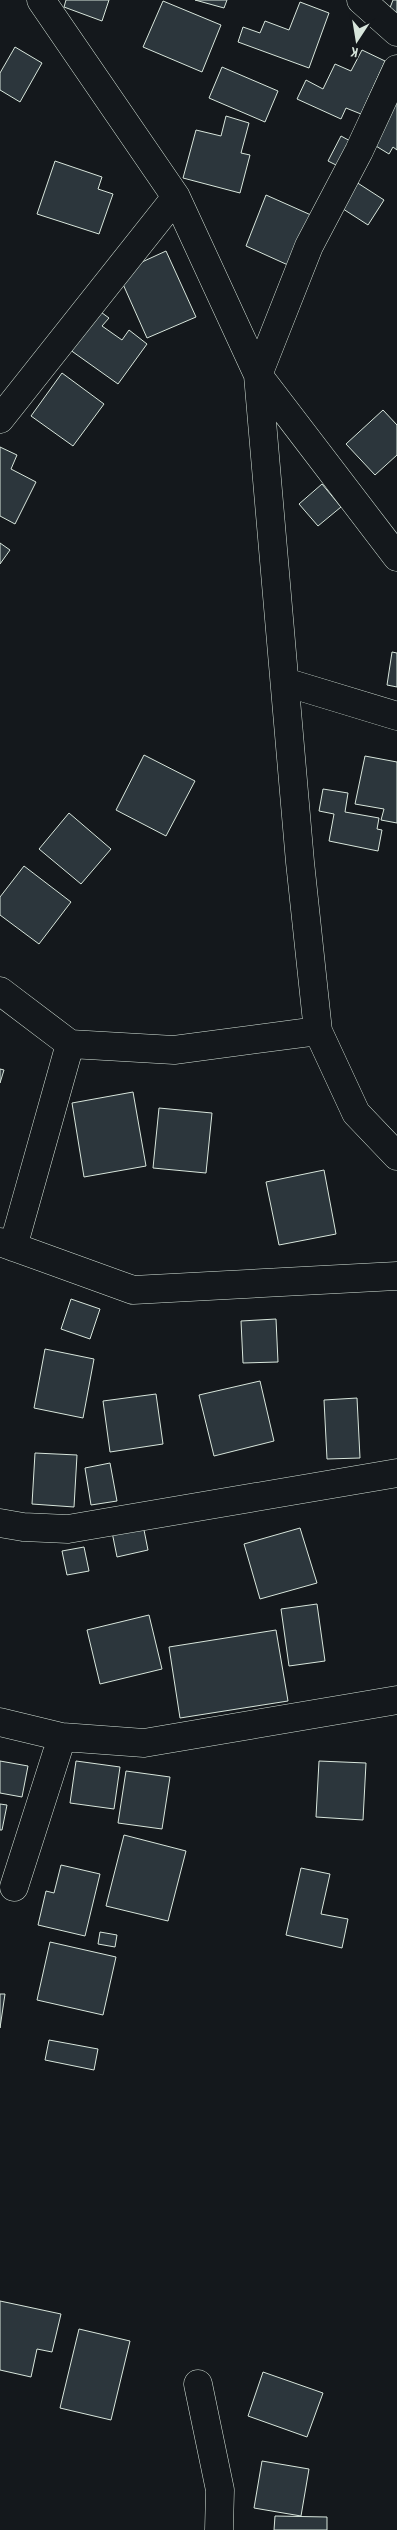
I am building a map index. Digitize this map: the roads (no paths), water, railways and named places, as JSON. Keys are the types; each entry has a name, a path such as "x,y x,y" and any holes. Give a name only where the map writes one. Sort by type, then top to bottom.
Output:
{"street":[{"path":"41,0 176,197 258,375 396,555"},
{"path":"361,0 397,32"},
{"path":"397,69 359,151 309,246 258,375 284,682 318,1031 356,1112 397,1156"},
{"path":"0,419 176,197"},
{"path":"284,682 397,716"},
{"path":"0,991 70,1044 174,1050 318,1031"},
{"path":"70,1044 6,1245 133,1290 397,1276"},
{"path":"0,1523 23,1527 68,1529 397,1473"},
{"path":"0,1722 62,1737 144,1743 397,1700"},
{"path":"14,1887 62,1737"},
{"path":"198,2384 220,2490 219,2530"}]}
